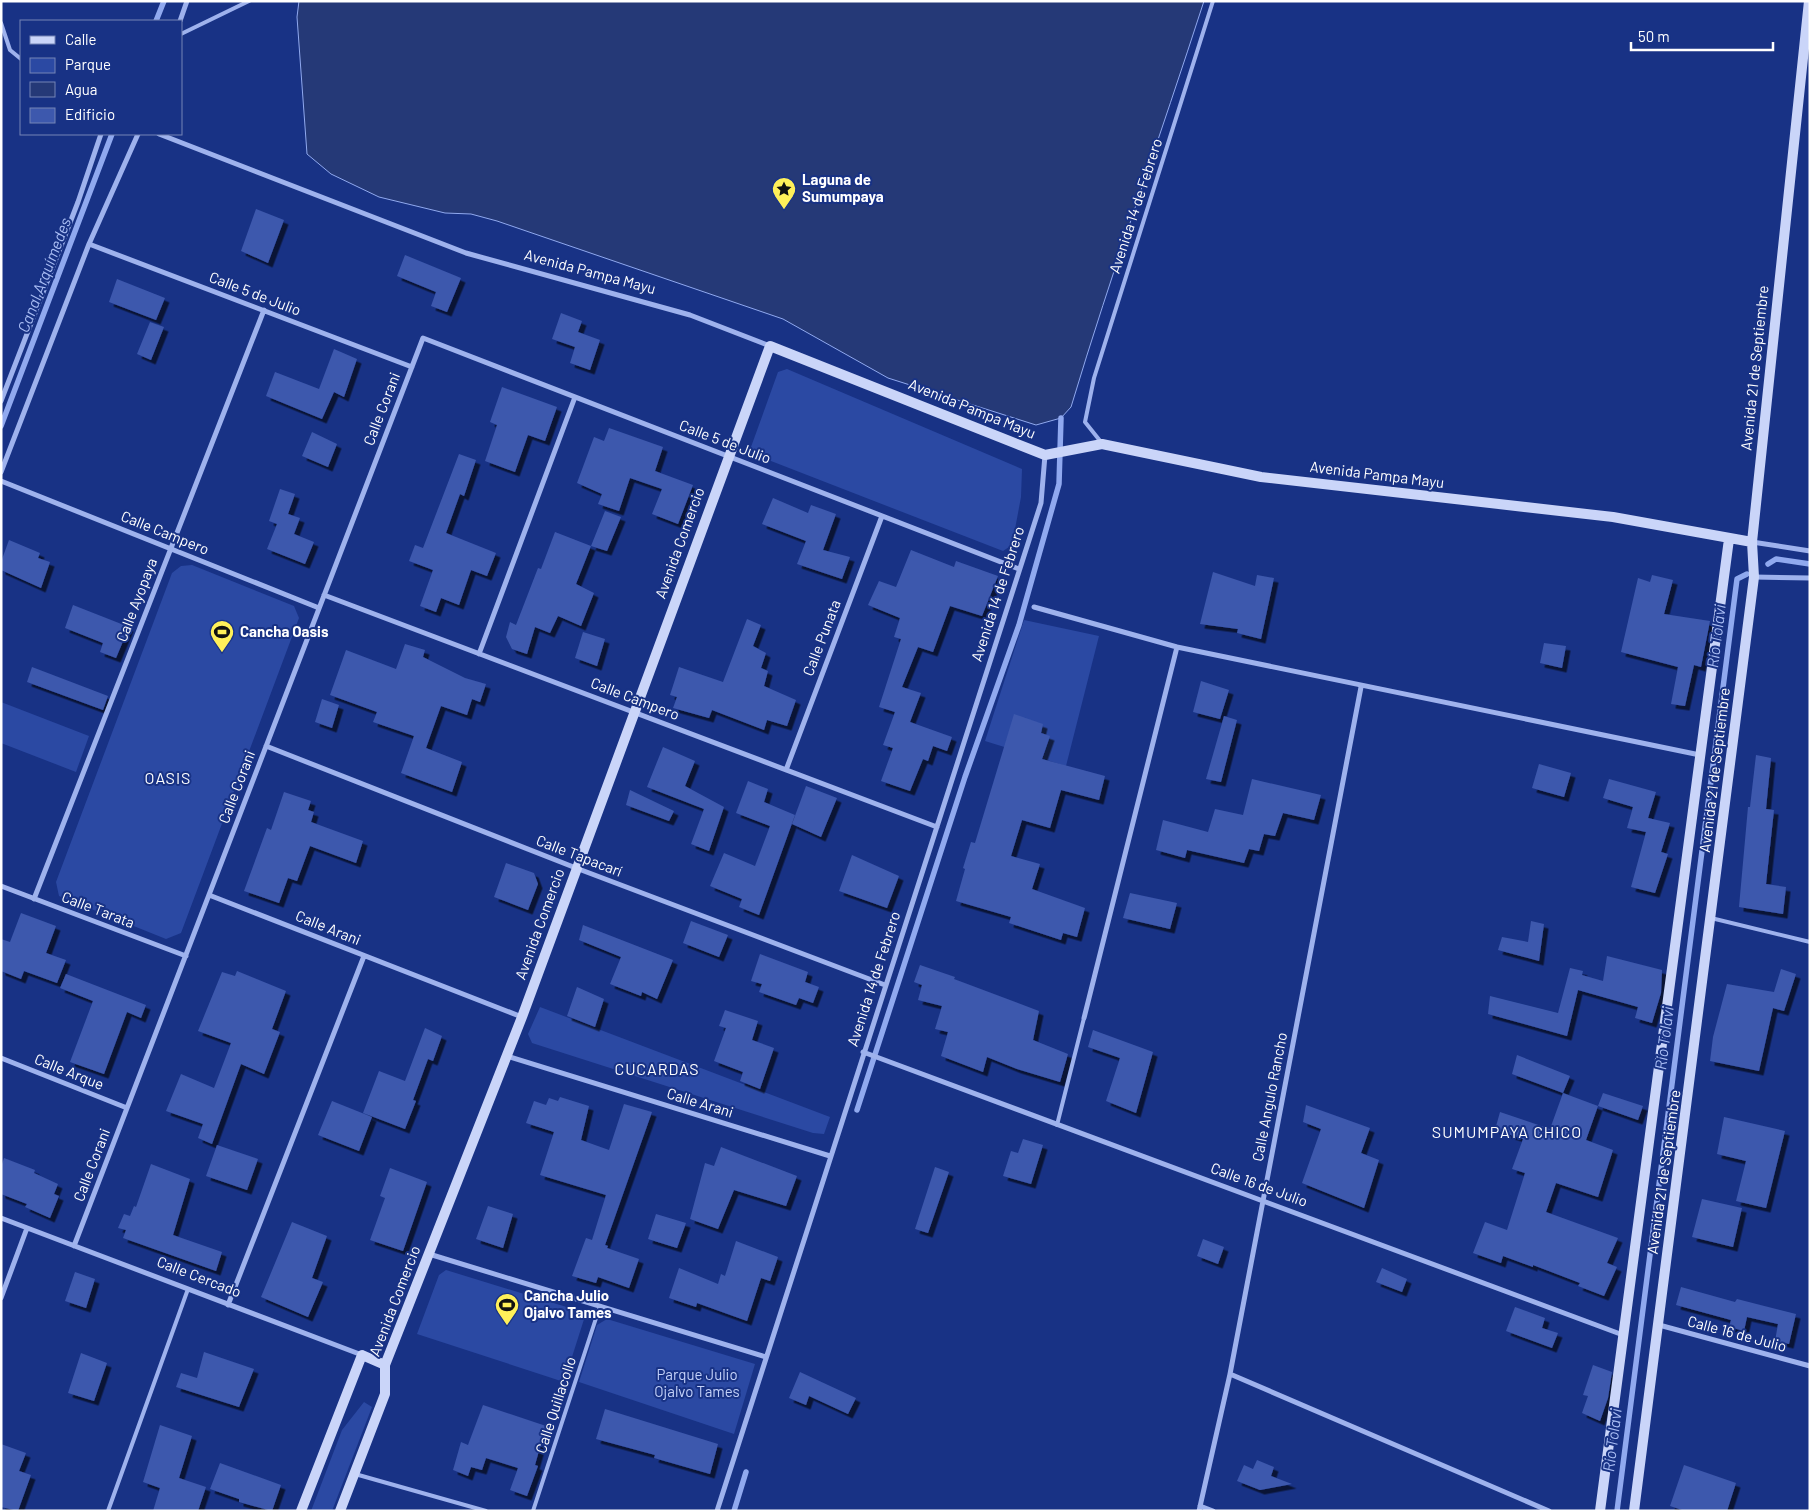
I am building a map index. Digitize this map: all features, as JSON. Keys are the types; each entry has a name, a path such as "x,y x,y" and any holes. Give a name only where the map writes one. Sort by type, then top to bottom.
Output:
{"street":[{"path":"180,20 187,1"},
{"name":"Avenida 21 de Septiembre","path":"1634,1511 1754,577 1752,542 1809,1"},
{"path":"1,401 78,202 101,135"},
{"path":"1,472 89,244 138,135"},
{"name":"Avenida Pampa Mayu","path":"162,135 466,253 690,315 1046,455 1102,444 1261,477 1613,517 1729,539 1810,551"},
{"name":"Calle 5 de Julio","path":"89,244 412,367"},
{"name":"Calle Ayopaya","path":"34,899 264,310"},
{"name":"Calle 5 de Julio","path":"423,338 1019,569"},
{"name":"Calle Corani","path":"74,1246 423,338"},
{"name":"Avenida Comercio","path":"340,1511 385,1394 386,1365 522,1017 633,712 770,346"},
{"path":"479,654 575,397"},
{"name":"Avenida 14 de Febrero","path":"717,1511 1041,502 1046,455"},
{"name":"Calle Campero","path":"1,481 319,608"},
{"name":"Calle Punata","path":"786,770 882,516"},
{"name":"Avenida 21 de Septiembre","path":"1600,1511 1729,539"},
{"path":"1754,577 1810,578"},
{"name":"Calle Campero","path":"324,595 937,827"},
{"path":"1034,607 1176,647 1362,687 1701,755"},
{"path":"1084,1018 1176,647"},
{"name":"Calle Angulo Rancho","path":"1200,1508 1230,1374 1362,687"},
{"name":"Calle Tapacarí","path":"266,746 576,868 885,985"},
{"name":"Calle Tarata","path":"1,886 186,956"},
{"name":"Calle Arani","path":"209,894 522,1017"},
{"path":"228,1305 364,956"},
{"name":"Calle 16 de Julio","path":"865,1053 1623,1335"},
{"name":"Calle Arani","path":"507,1056 830,1156"},
{"name":"Calle Arque","path":"1,1058 127,1108"},
{"name":"Calle Cercado","path":"1,1218 386,1365"},
{"path":"1,1298 27,1228"},
{"path":"429,1254 766,1357"},
{"name":"Calle 16 de Julio","path":"1658,1325 1810,1366"},
{"name":"Avenida Comercio","path":"301,1511 362,1355"},
{"path":"1230,1374 1549,1511"},
{"path":"1200,1508 1213,1511"}],"lane":[{"path":"182,34 249,1"},
{"name":"Avenida 14 de Febrero","path":"1102,444 1085,422 1094,378 1213,1"},
{"path":"1,23 10,50 20,58"},
{"path":"1711,918 1810,942"},
{"path":"1057,1125 1084,1018"},
{"path":"108,1511 188,1289"},
{"name":"Calle Quillacollo","path":"533,1511 600,1306"},
{"path":"354,1474 486,1511"}],"green space":[{"path":"787,369 1022,469 1021,497 1012,545 1003,551 758,456 751,447 778,372"},
{"path":"192,565 294,606 299,618 181,933 166,939 59,896 56,882 172,573 181,566"},
{"path":"1024,620 1099,636 1066,766 985,741"},
{"path":"1,702 89,736 76,772 1,743"},
{"path":"540,1007 830,1117 824,1134 813,1133 532,1043 528,1034"},
{"name":"Cancha Julio Ojalvo Tames","path":"446,1270 586,1313 564,1382 417,1334 439,1275"},
{"name":"Parque Julio Ojalvo Tames","path":"607,1319 755,1364 734,1434 579,1382 597,1325"},
{"path":"364,1402 372,1407 332,1511 311,1511 342,1430"}],"water":[{"name":"Laguna de Sumumpaya","path":"299,1 1204,1 1071,407 1061,418 1036,425 888,378 783,319 497,221 471,214 445,213 379,197 331,174 307,154 297,17"}],"building":[{"path":"256,209 284,220 268,263 241,251"},
{"path":"405,255 461,278 447,312 431,306 436,292 397,276"},
{"path":"117,279 165,298 156,320 109,302"},
{"path":"561,313 582,321 578,332 600,340 590,370 570,363 575,347 552,339"},
{"path":"150,322 164,327 151,360 137,354"},
{"path":"334,349 357,359 344,397 334,392 322,419 266,396 275,372 319,389"},
{"path":"502,387 557,407 545,441 528,435 515,472 485,461 497,425 490,422"},
{"path":"609,428 663,447 655,471 693,485 678,524 652,514 662,489 630,478 619,511 598,504 602,494 577,483 594,437 604,441"},
{"path":"312,432 337,444 328,467 302,456"},
{"path":"459,454 476,460 464,496 460,494 446,533 496,553 487,576 471,570 459,605 441,598 436,612 420,606 433,570 409,561 415,545 423,548"},
{"path":"280,489 295,494 288,514 300,518 294,534 314,542 305,564 267,549 277,524 269,521"},
{"path":"773,498 808,513 811,505 836,514 823,550 850,557 842,579 797,564 806,541 762,524"},
{"path":"605,511 621,517 607,551 591,546"},
{"path":"555,532 591,546 576,584 594,593 581,626 558,616 550,633 535,627 527,654 512,649 506,637 510,622 516,625 538,568 541,569"},
{"path":"9,540 40,553 38,558 50,562 41,588 1,570 1,562"},
{"path":"911,550 954,567 956,561 998,576 982,616 950,606 933,652 918,647 902,687 921,693 910,722 952,737 947,751 933,746 928,761 923,759 910,791 881,781 893,748 883,745 895,712 879,707 901,639 894,637 900,618 868,605 879,581 896,587"},
{"path":"1213,572 1255,586 1257,575 1274,578 1261,639 1237,633 1238,629 1200,624"},
{"path":"1652,575 1673,580 1664,614 1710,621 1701,667 1694,665 1685,706 1671,704 1678,667 1621,652 1638,578 1650,582"},
{"path":"73,605 129,627 116,658 100,652 103,643 65,628"},
{"path":"747,619 761,625 753,646 766,653 761,668 768,671 764,686 796,700 787,726 767,720 764,730 712,710 709,718 673,708 677,697 670,695 679,667 723,682"},
{"path":"583,632 605,639 597,666 575,658"},
{"path":"1544,643 1566,646 1562,668 1540,663"},
{"path":"405,644 425,650 423,657 465,678 486,684 480,702 472,699 467,715 441,706 426,748 462,762 452,792 401,773 414,736 373,722 377,712 330,695 346,650 396,669"},
{"path":"32,667 108,696 103,710 27,682"},
{"path":"1201,681 1229,690 1220,719 1193,712"},
{"path":"322,699 339,705 332,728 315,722"},
{"path":"1014,714 1043,724 1041,733 1050,736 1042,759 1105,776 1099,800 1061,790 1050,828 1022,820 1011,856 1040,864 1032,889 1085,908 1077,937 1063,933 1061,940 1009,923 1011,917 956,901 971,842 975,843"},
{"path":"1224,716 1237,720 1221,782 1206,779"},
{"path":"663,747 695,761 685,786 724,807 709,851 691,844 704,809 647,787"},
{"path":"1756,755 1771,758 1766,809 1774,810 1766,884 1786,887 1783,914 1739,907 1748,807 1750,807"},
{"path":"1539,764 1571,773 1564,797 1532,788"},
{"path":"1252,779 1321,795 1314,820 1283,813 1275,836 1264,834 1259,851 1249,849 1244,863 1187,850 1185,858 1156,850 1163,820 1208,832 1215,809 1243,815"},
{"path":"1609,779 1656,792 1648,818 1670,823 1661,852 1668,854 1655,893 1631,887 1646,832 1627,828 1633,807 1603,798"},
{"path":"748,781 768,789 764,802 795,815 759,915 739,907 742,899 710,886 724,853 755,866 770,826 736,813"},
{"path":"806,786 837,798 821,837 792,824"},
{"path":"630,790 674,811 669,821 626,805"},
{"path":"284,792 311,801 308,810 314,812 311,822 363,841 356,863 310,846 297,881 288,878 279,903 244,891 267,828 271,830"},
{"path":"852,855 899,876 887,908 839,891"},
{"path":"506,863 534,873 538,884 528,910 494,897"},
{"path":"1130,893 1177,903 1170,929 1123,918"},
{"path":"21,913 56,926 46,953 66,960 57,983 24,971 21,979 1,971 1,939 10,942"},
{"path":"691,921 728,935 719,957 683,943"},
{"path":"1531,921 1544,924 1539,961 1498,950 1502,937 1528,942"},
{"path":"583,925 673,960 657,999 642,992 641,996 610,984 621,957 579,940"},
{"path":"760,954 808,972 805,982 819,987 813,1003 799,998 796,1005 759,992 762,984 751,981"},
{"path":"1607,956 1662,970 1661,993 1652,1023 1635,1018 1638,1007 1578,990 1567,1036 1488,1014 1490,996 1558,1013 1570,968 1583,971 1582,975 1603,981"},
{"path":"920,965 1039,1011 1033,1040 1068,1054 1060,1082 1017,1069 987,1057 983,1072 941,1056 948,1032 935,1029 942,1006 918,1000 922,985 914,982"},
{"path":"1781,969 1796,974 1784,1011 1773,1008 1759,1071 1710,1061 1713,1037 1727,984 1774,992"},
{"path":"237,971 286,991 272,1029 280,1032 264,1074 241,1064 212,1144 198,1138 203,1124 166,1111 181,1074 214,1088 231,1043 198,1031 222,972 235,976"},
{"path":"66,974 146,1005 141,1018 127,1012 104,1074 70,1062 93,1001 60,988"},
{"path":"577,987 604,999 595,1027 567,1016"},
{"path":"725,1010 758,1021 752,1040 774,1048 760,1089 740,1081 743,1072 714,1061 726,1028 719,1026"},
{"path":"425,1028 442,1036 433,1061 428,1059 413,1100 416,1101 405,1129 363,1113 379,1071 405,1081"},
{"path":"1093,1030 1153,1052 1136,1113 1106,1101 1120,1058 1088,1047"},
{"path":"1517,1055 1570,1076 1563,1093 1512,1074"},
{"path":"1563,1093 1598,1106 1586,1140 1613,1150 1598,1197 1556,1183 1546,1212 1618,1238 1607,1263 1617,1267 1604,1296 1578,1286 1580,1283 1533,1265 1533,1267 1503,1256 1501,1263 1473,1253 1485,1222 1507,1230 1525,1173 1512,1169 1523,1139 1495,1130 1500,1112 1550,1129"},
{"path":"1603,1093 1643,1106 1638,1120 1598,1106"},
{"path":"560,1097 589,1106 581,1140 609,1150 624,1104 652,1112 605,1245 608,1246 607,1248 639,1259 629,1288 598,1277 596,1283 572,1276 586,1238 592,1240 606,1195 540,1175 554,1132 526,1123 534,1101 546,1105 549,1098 558,1101"},
{"path":"332,1101 372,1117 359,1151 318,1135"},
{"path":"1306,1105 1370,1128 1361,1153 1379,1160 1364,1208 1302,1183 1321,1129 1303,1122"},
{"path":"1724,1117 1785,1131 1766,1208 1736,1201 1746,1161 1717,1154"},
{"path":"1023,1139 1043,1145 1031,1184 1003,1176 1011,1151 1018,1153"},
{"path":"217,1145 258,1159 247,1190 206,1176"},
{"path":"721,1147 797,1176 786,1206 734,1190 718,1229 690,1219 705,1163 714,1166"},
{"path":"4,1158 35,1170 34,1173 58,1184 54,1194 59,1196 50,1218 25,1207 27,1204 1,1194 1,1167"},
{"path":"151,1164 190,1179 173,1235 222,1252 216,1271 123,1238 126,1230 118,1228 124,1214 130,1216 134,1206 136,1207"},
{"path":"935,1167 949,1172 928,1233 915,1229"},
{"path":"390,1168 427,1182 403,1251 370,1240 385,1198 380,1196"},
{"path":"1702,1199 1742,1208 1733,1247 1692,1237"},
{"path":"488,1206 513,1214 503,1248 476,1239"},
{"path":"656,1214 686,1223 677,1248 648,1239"},
{"path":"292,1222 327,1236 312,1278 323,1282 308,1317 261,1297"},
{"path":"1203,1239 1224,1247 1218,1264 1197,1256"},
{"path":"736,1241 778,1257 770,1281 761,1278 747,1321 697,1303 696,1307 669,1298 679,1268 718,1284 721,1274 725,1276"},
{"path":"1382,1268 1407,1279 1402,1292 1376,1282"},
{"path":"75,1272 95,1279 86,1308 65,1301"},
{"path":"1681,1287 1735,1302 1737,1299 1796,1314 1789,1344 1775,1341 1778,1324 1747,1317 1744,1331 1729,1327 1731,1320 1676,1305"},
{"path":"1515,1307 1545,1318 1542,1328 1558,1333 1552,1348 1506,1331"},
{"path":"204,1352 254,1369 239,1407 176,1387 181,1373 197,1378"},
{"path":"81,1353 107,1363 94,1401 68,1393"},
{"path":"1593,1365 1612,1372 1608,1398 1600,1421 1582,1413 1588,1396 1583,1395"},
{"path":"800,1372 856,1398 848,1414 809,1396 806,1405 789,1398"},
{"path":"483,1405 546,1426 535,1465 538,1466 527,1496 510,1490 518,1468 486,1458 482,1470 471,1467 468,1476 453,1470 461,1442 468,1445"},
{"path":"605,1409 718,1444 710,1474 654,1458 655,1455 596,1439"},
{"path":"160,1425 192,1436 179,1478 206,1487 198,1511 153,1511 160,1488 143,1482"},
{"path":"1,1444 26,1453 19,1471 31,1475 18,1511 1,1507"},
{"path":"1257,1460 1274,1467 1271,1476 1292,1484 1260,1490 1237,1481 1244,1465 1253,1469"},
{"path":"220,1463 281,1485 272,1511 239,1502 239,1499 210,1489"},
{"path":"1684,1465 1736,1483 1727,1511 1685,1511 1670,1506"}],"waterway":[{"name":"Canal Arquímedes","path":"156,20 164,1"},
{"name":"Canal Arquímedes","path":"1,426 112,135"},
{"path":"857,1110 965,777 1019,625 1059,484 1061,418"},
{"name":"Río Tolavi","path":"1768,564 1776,559 1810,564"},
{"name":"Río Tolavi","path":"1617,1511 1737,579 1747,574"},
{"path":"734,1511 746,1472"}],"place":[{"name":"Laguna de Sumumpaya","path":"784,210"},
{"name":"Cancha Oasis","path":"222,653"},
{"name":"Cancha Julio Ojalvo Tames","path":"507,1326"}],"district":[{"name":"OASIS","path":"168,778"},
{"name":"CUCARDAS","path":"657,1069"},
{"name":"SUMUMPAYA CHICO","path":"1507,1132"}]}
